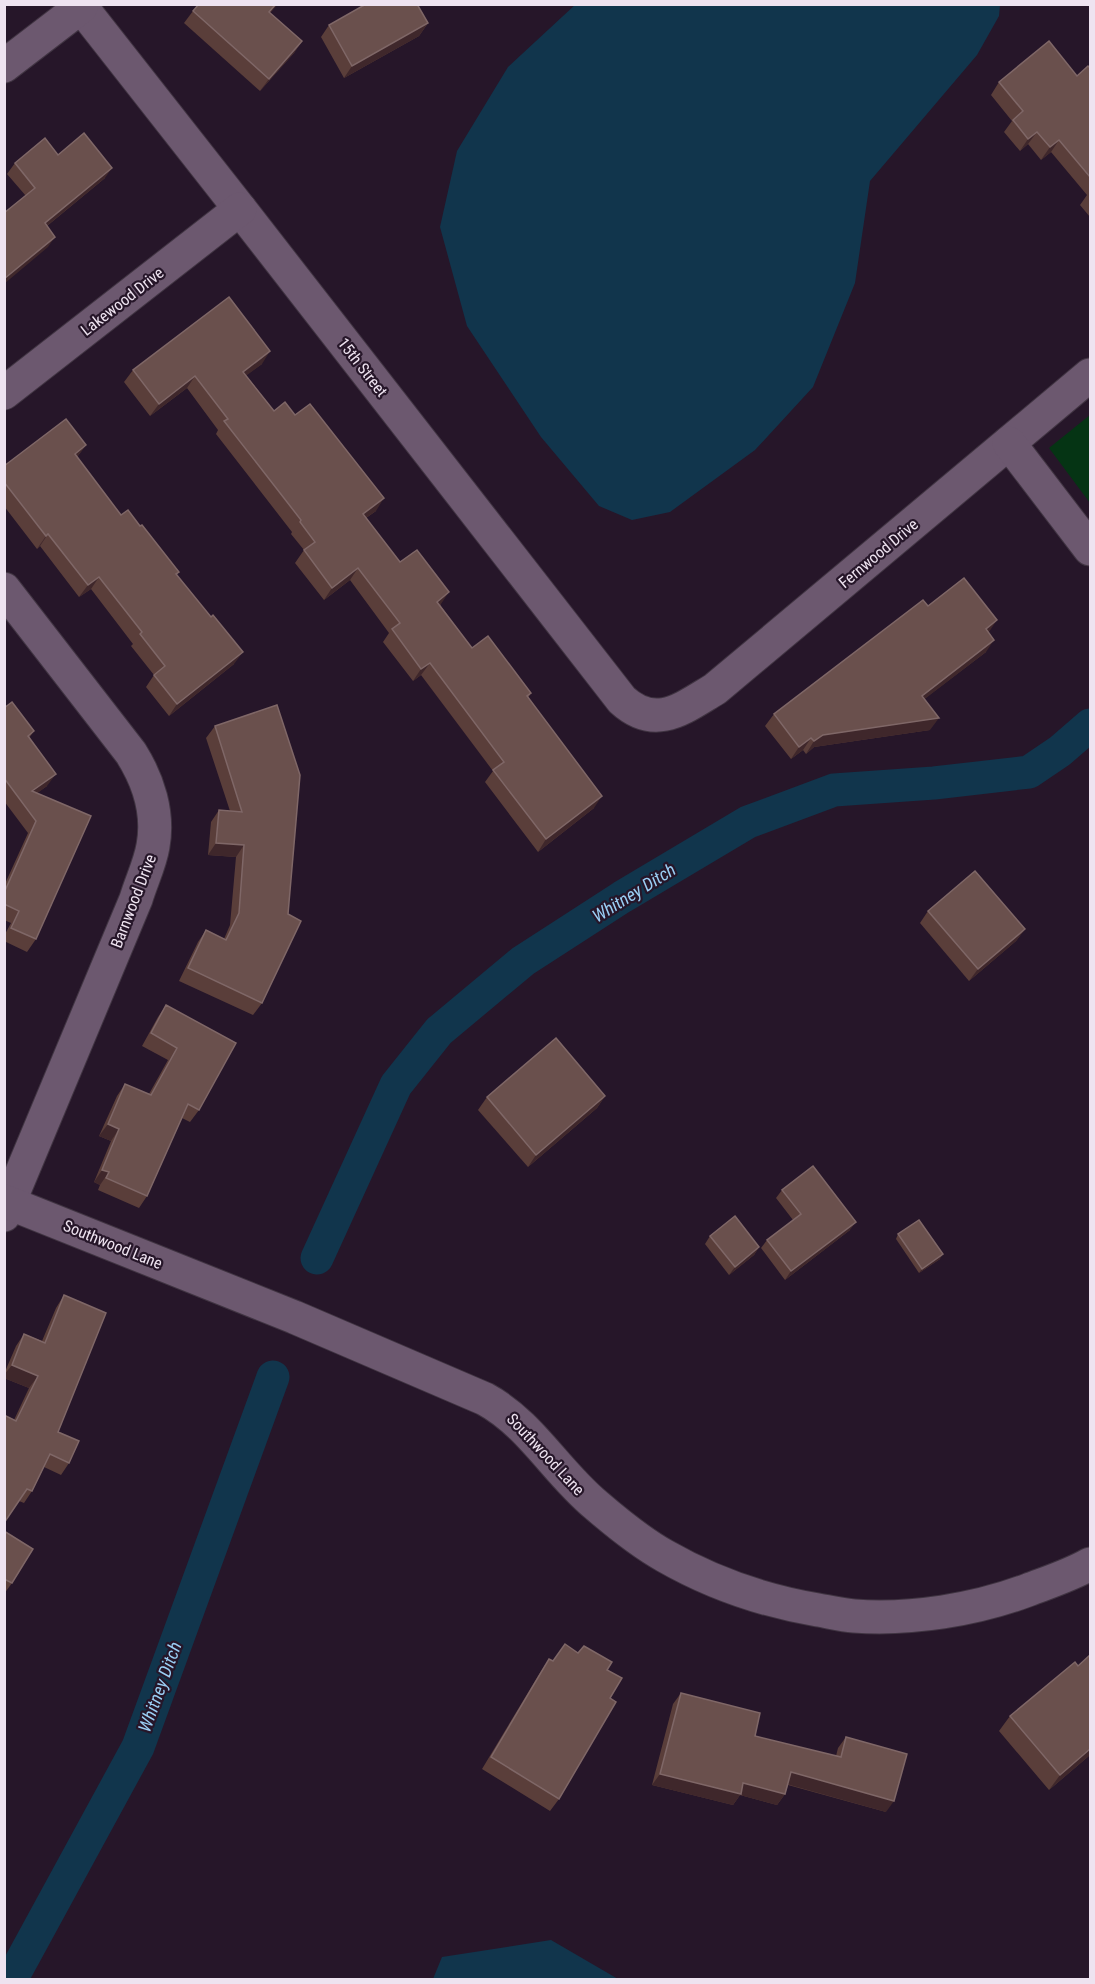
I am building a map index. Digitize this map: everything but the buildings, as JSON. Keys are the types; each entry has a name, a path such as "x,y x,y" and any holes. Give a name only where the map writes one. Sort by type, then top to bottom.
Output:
{"street":[{"path":"4,66 80,6"},
{"name":"15th Street","path":"80,6 621,700 632,709 656,717"},
{"name":"Lakewood Drive","path":"4,393 240,209"},
{"name":"Fernwood Drive","path":"656,717 677,711 715,689 1090,375"},
{"path":"1009,443 1090,549"},
{"name":"Barnwood Drive","path":"4,589 131,753 152,798 154,812 153,846 135,899 6,1207"},
{"name":"Southwood Lane","path":"6,1207 294,1317 485,1399 513,1416 569,1480 593,1503 633,1535 664,1556 696,1572 764,1599 853,1616 892,1616 954,1610 1004,1599 1060,1579 1090,1564"}],"green space":[{"path":"1090,415 1090,503 1049,448"}],"water":[{"path":"576,4 1000,5 999,16 977,55 870,181 855,283 813,387 755,450 670,512 632,520 599,506 541,437 467,326 440,227 457,151 508,67"},
{"path":"551,1940 618,1979 433,1979 442,1957"}],"waterway":[{"name":"Whitney Ditch","path":"317,1258 396,1085 439,1031 523,961 622,897 748,822 834,790 934,783 1029,772 1060,751 1090,725"},
{"name":"Whitney Ditch","path":"11,1980 138,1747 273,1377"}]}
